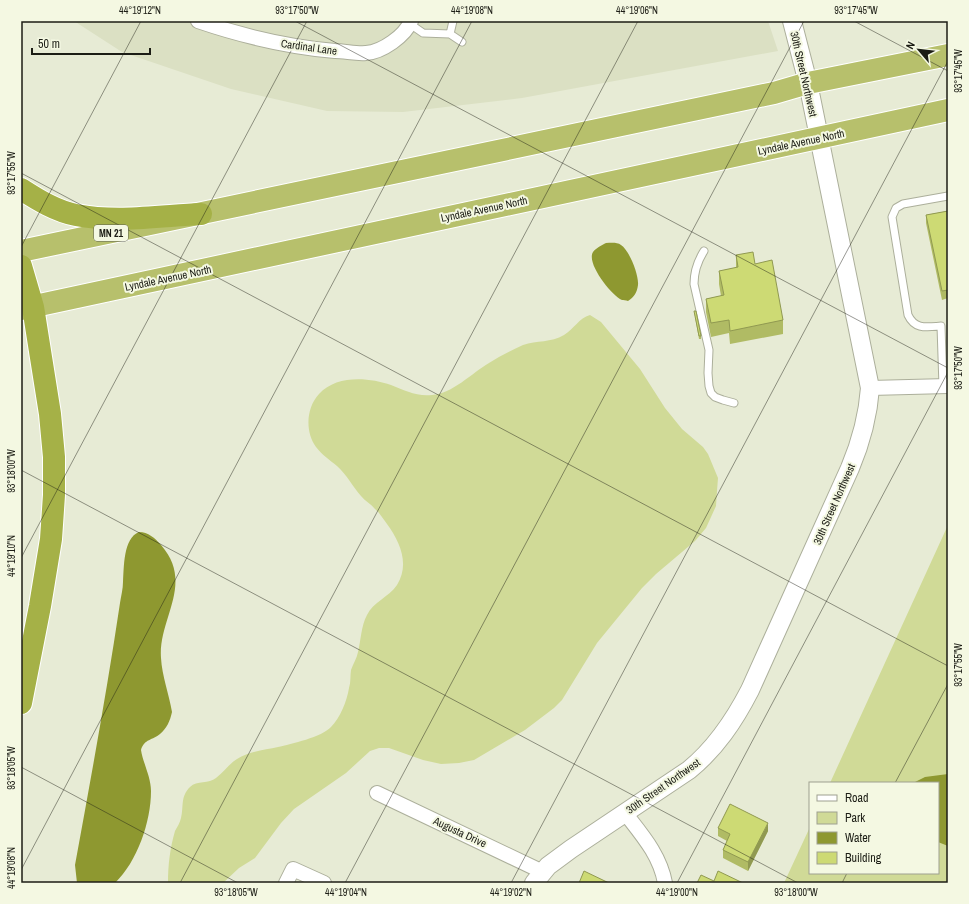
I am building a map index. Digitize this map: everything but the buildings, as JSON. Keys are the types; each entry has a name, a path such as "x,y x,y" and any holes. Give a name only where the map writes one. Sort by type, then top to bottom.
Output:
{"highway":[{"path":"21,189 52,207 94,218 201,214 766,94 808,83 948,55"},
{"name":"Lyndale Avenue North","path":"27,308 948,110"},
{"name":"MN 21","path":"21,251 201,214"},
{"path":"21,266 27,308 50,414 54,457 54,495 51,539 40,606 21,703"}],"street":[{"name":"Cardinal Lane","path":"198,21 264,40 315,49 366,53 383,48 398,38 411,23"},
{"name":"30th Street Northwest","path":"538,877 548,866 571,849 676,780 696,764 717,742 737,714 750,690 853,461 865,426 870,388 808,83 792,21"},
{"path":"870,388 946,387"},
{"name":"Augusta Drive","path":"377,793 538,877"},
{"path":"625,813 654,852 661,865 665,883"},
{"path":"286,883 293,869 324,883"}],"lane":[{"path":"450,34 454,21"},
{"path":"411,23 423,33 450,34 462,42"},
{"path":"946,387 944,325 920,327 911,321 908,315 892,217 896,208 903,204 948,196"},
{"path":"704,251 694,273 694,284 709,350 709,386 711,393 715,397 734,403"}],"shaded area":[{"path":"74,21 768,21 778,51 522,98 403,112 327,111 231,89 122,52"}],"green space":[{"path":"590,315 601,322 640,369 665,408 682,429 703,447 708,454 718,478 716,506 706,528 695,541 642,588 597,643 562,700 525,730 474,760 459,763 441,764 423,760 389,748 379,748 370,751 346,773 294,809 281,823 255,858 239,868 223,883 168,883 172,844 175,831 181,820 185,794 190,787 196,783 213,780 234,761 242,756 252,752 306,740 327,731 340,714 347,698 351,670 357,654 365,619 370,610 394,589 401,577 403,569 402,553 392,531 378,512 363,498 341,470 316,447 312,441 308,420 309,413 319,394 334,383 353,379 363,379 382,382 411,393 421,395 439,394 454,387 489,363 523,345 559,338 571,330 586,316"},
{"path":"948,525 948,883 784,883 809,829 809,874 939,874 939,782 830,782"}],"water":[{"path":"606,243 616,243 621,245 628,253 633,264 638,285 635,294 628,301 617,297 606,286 596,271 592,257 593,252"},
{"path":"139,532 151,536 161,545 171,559 175,573 173,601 162,643 161,658 172,712 165,729 142,746 141,750 143,760 151,786 150,803 141,841 130,864 115,883 77,883 75,865 110,668 122,590 125,554 130,540"},
{"path":"948,774 948,846 939,842 939,782 915,782 925,777"}]}
